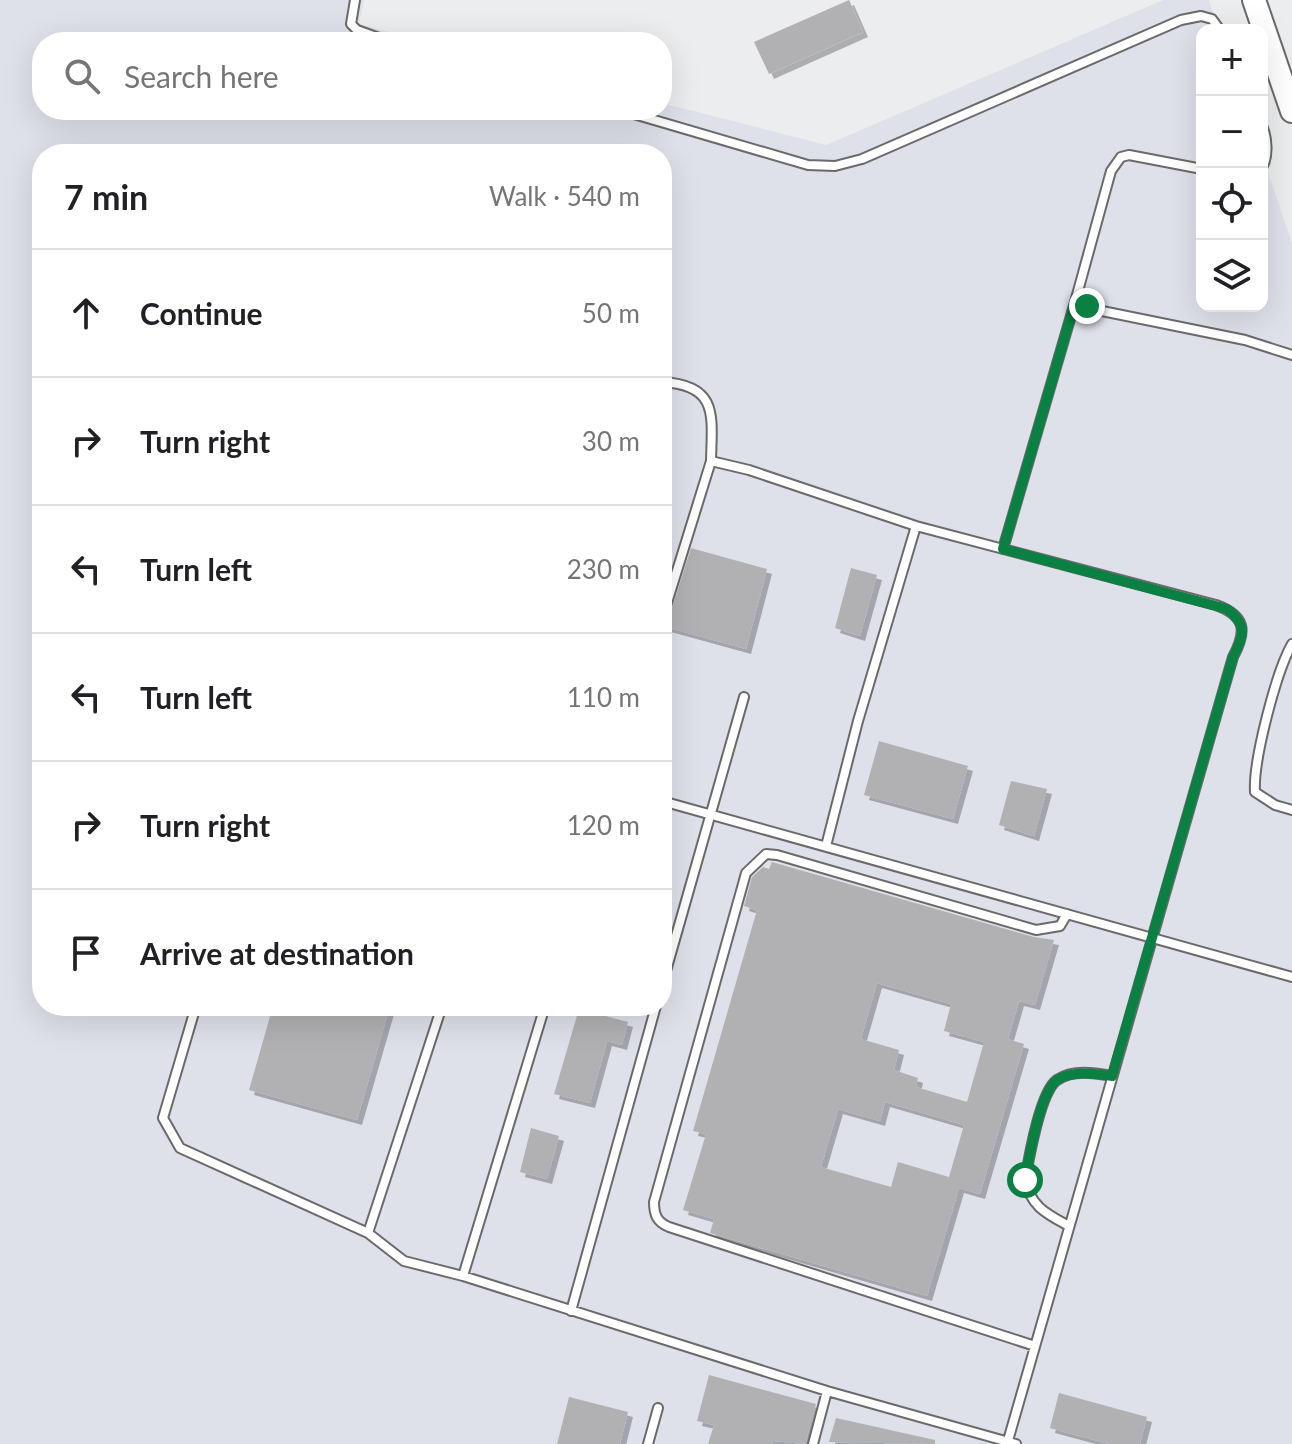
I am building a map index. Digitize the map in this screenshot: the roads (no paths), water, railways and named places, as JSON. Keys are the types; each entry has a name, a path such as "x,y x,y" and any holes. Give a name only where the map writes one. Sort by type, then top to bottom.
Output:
{"street":[{"path":"1254,0 1292,111"}],"lane":[{"path":"355,0 351,24 362,32"},
{"path":"654,120 808,165 835,166 862,159 1181,20 1201,16 1212,19 1216,24"},
{"path":"1003,549 1111,171 1121,157 1129,155 1197,168"},
{"path":"1075,302 1102,311 1245,340 1292,355"},
{"path":"672,382 685,383 703,396 712,415 711,461 672,587"},
{"path":"193,1016 163,1118 180,1148 368,1233 404,1261 463,1276 827,1391 1010,1443 1152,937 1233,657 1242,640 1242,628 1237,617 1216,605 916,526 749,470 711,461"},
{"path":"826,846 858,721 916,526"},
{"path":"1292,644 1261,741 1254,777 1255,792 1275,805 1292,810"},
{"path":"672,949 744,697"},
{"path":"672,804 1292,977"},
{"path":"1035,1346 669,1227 659,1223 654,1202 746,873 766,854 1036,930 1060,926 1067,914"},
{"path":"368,1233 439,1016"},
{"path":"463,1276 542,1016"},
{"path":"571,1311 653,1016"},
{"path":"1069,1226 1038,1209 1028,1194 1025,1180 1047,1094 1055,1081 1066,1076 1088,1073 1112,1076"},
{"path":"813,1444 827,1391"},
{"path":"648,1444 658,1408"}]}
